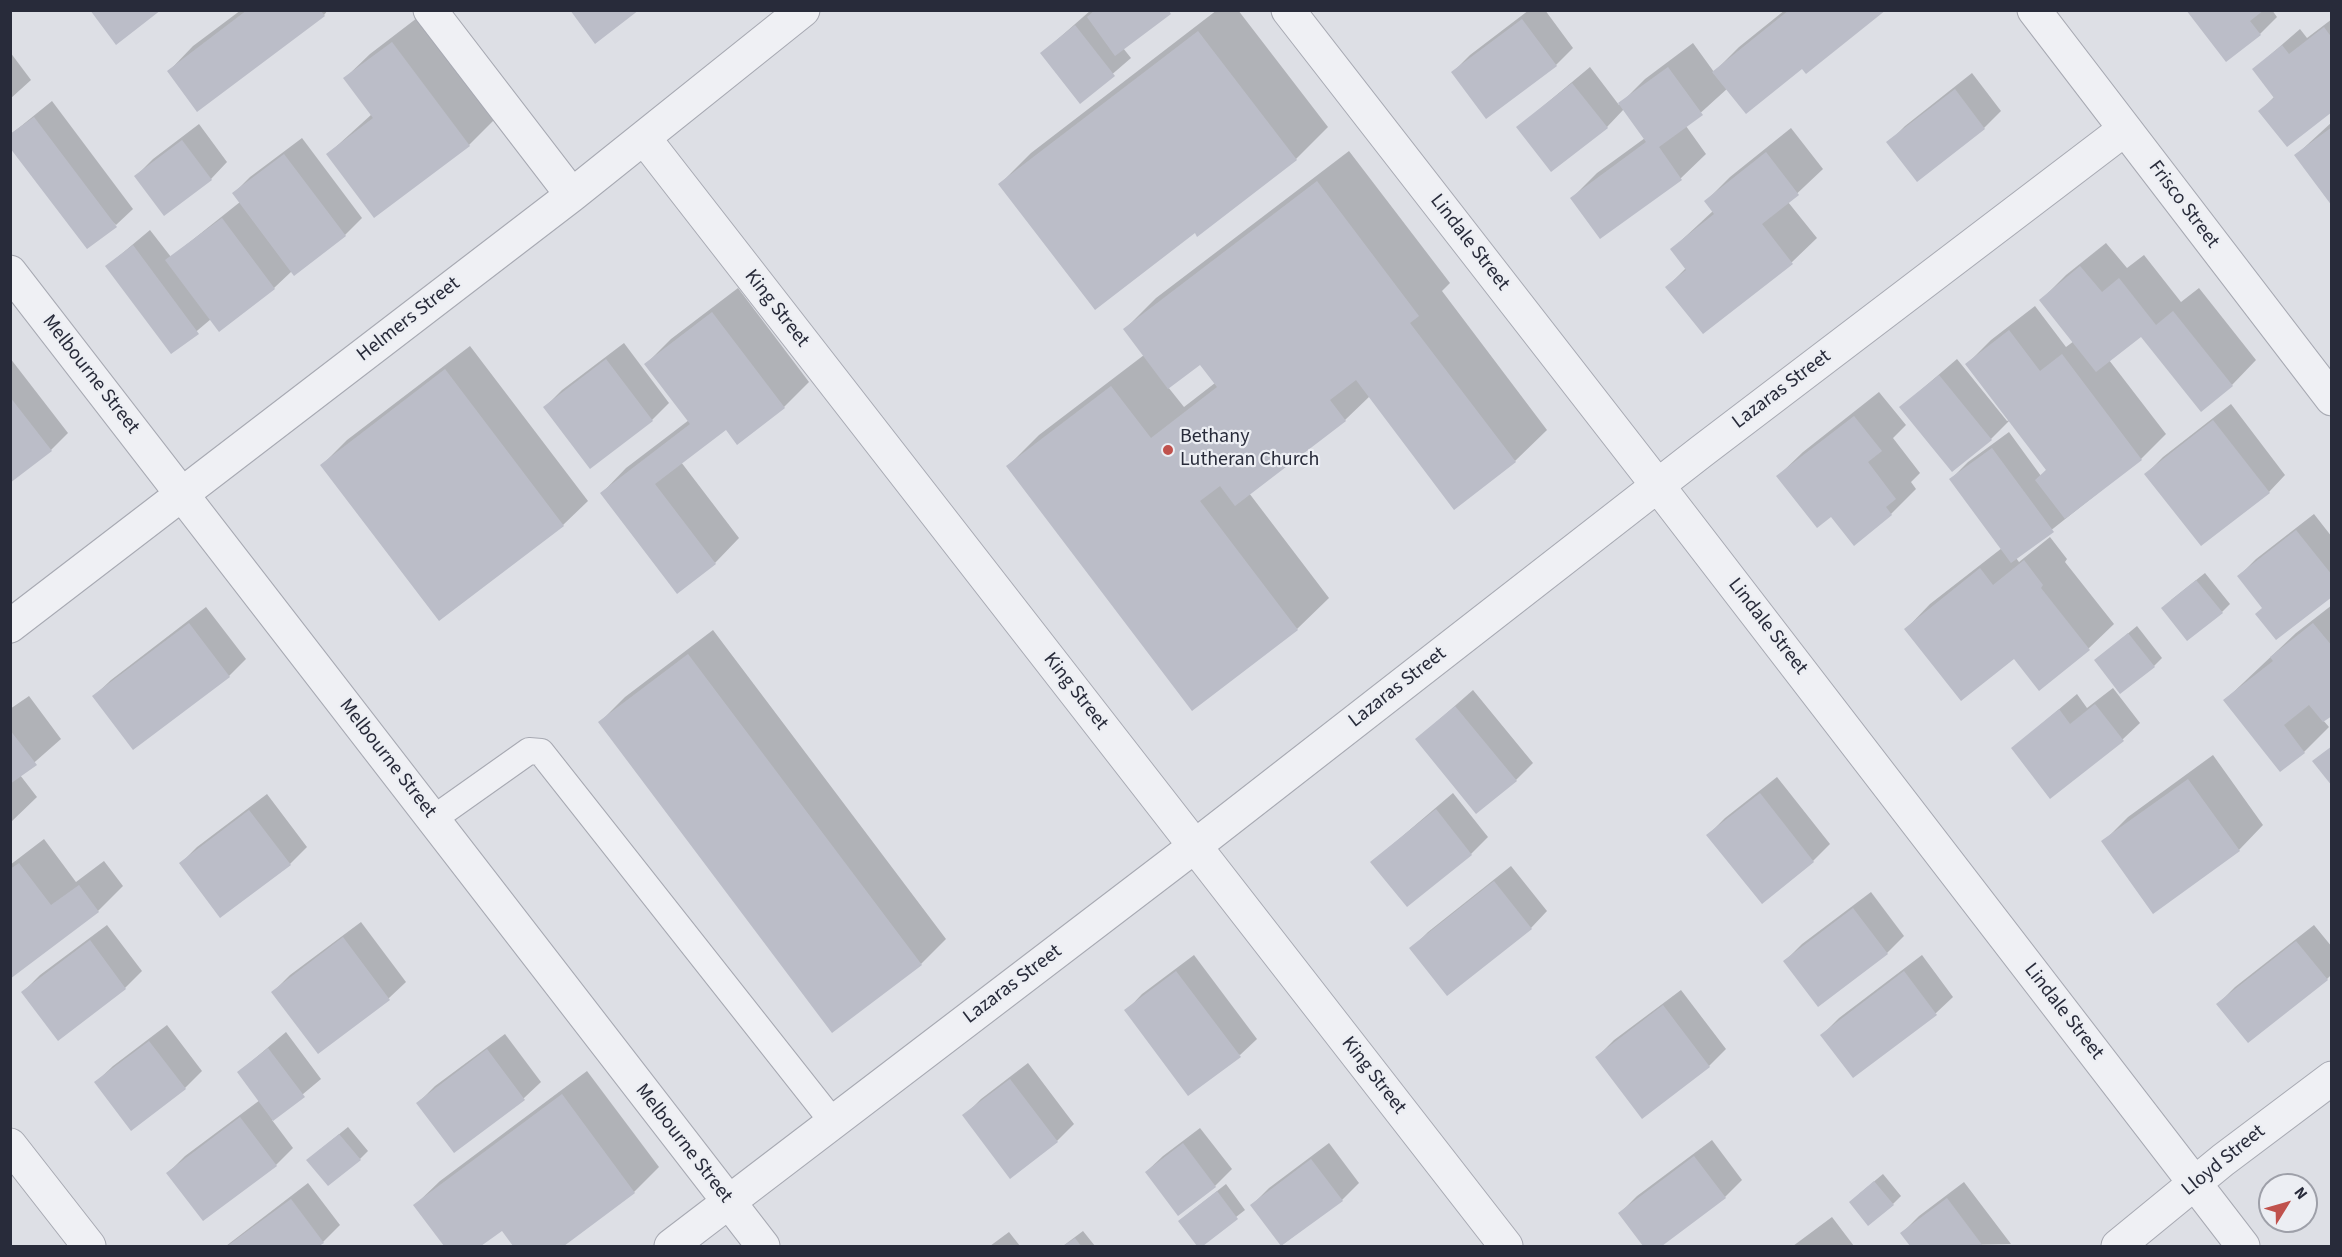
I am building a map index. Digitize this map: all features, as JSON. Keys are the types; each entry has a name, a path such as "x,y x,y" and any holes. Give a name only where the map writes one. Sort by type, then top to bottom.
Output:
{"street":[{"path":"430,10 572,195"},
{"name":"Helmers Street","path":"10,626 572,195 803,10"},
{"name":"Lindale Street","path":"1288,10 2243,1246"},
{"name":"Frisco Street","path":"2034,10 2331,399"},
{"name":"Lazaras Street","path":"671,1246 1195,846 1658,486 2125,129"},
{"name":"King Street","path":"644,138 1506,1246"},
{"name":"Melbourne Street","path":"10,272 763,1246"},
{"name":"Lloyd Street","path":"2118,1246 2331,1078"},
{"path":"10,1145 88,1246"}],"lane":[{"path":"433,819 529,751 541,752 832,1122"}],"building":[{"path":"90,10 161,10 116,45"},
{"path":"247,10 320,10 325,16 197,112 167,71"},
{"path":"570,10 639,10 595,44"},
{"path":"1095,10 1168,10 1171,14 1115,56 1087,17"},
{"path":"1789,10 1886,10 1806,74 1802,69 1746,114 1712,72"},
{"path":"2186,10 2264,10 2250,21 2261,35 2226,62"},
{"path":"1522,19 1557,66 1486,119 1451,72"},
{"path":"1075,25 1115,76 1080,104 1040,53"},
{"path":"2324,27 2332,38 2332,112 2287,147 2258,111 2274,98 2252,69 2282,45 2289,54"},
{"path":"1198,31 1297,160 1197,237 1195,233 1095,310 998,184"},
{"path":"392,42 470,146 374,218 326,154 373,118 343,78"},
{"path":"1668,67 1703,115 1659,147 1682,180 1600,239 1570,198 1646,142 1618,103"},
{"path":"1572,83 1608,128 1551,172 1516,127"},
{"path":"1955,89 1985,129 1917,182 1886,142"},
{"path":"34,117 117,227 87,249 10,148 10,134"},
{"path":"2332,127 2332,206 2294,155"},
{"path":"182,140 212,180 164,216 134,176"},
{"path":"1766,152 1799,195 1762,224 1793,264 1703,334 1665,287 1686,270 1670,249 1714,214 1704,201"},
{"path":"284,154 346,236 294,276 232,193"},
{"name":"Bethany Lutheran Church","path":"1317,181 1419,316 1410,323 1516,462 1454,510 1356,380 1330,400 1346,421 1235,506 1220,486 1200,501 1298,630 1192,711 1006,466 1111,386 1151,438 1217,387 1200,365 1168,389 1123,329"},
{"path":"222,218 275,289 219,332 165,260"},
{"path":"133,245 199,334 171,354 105,266"},
{"path":"2080,266 2102,292 2119,278 2156,325 2173,311 2233,386 2201,412 2141,337 2096,372 2039,300"},
{"path":"712,312 785,408 737,445 726,430 655,484 716,564 677,594 600,493 690,424 644,364"},
{"path":"2009,330 2040,371 2062,354 2142,460 2065,519 2035,480 2046,470 1965,364"},
{"path":"606,359 653,421 590,469 543,407"},
{"path":"445,369 564,526 439,621 320,465"},
{"path":"1939,375 1992,440 1952,472 1899,407"},
{"path":"10,397 52,451 10,483"},
{"path":"1854,416 1882,451 1868,462 1896,499 1886,507 1892,515 1854,546 1831,517 1817,528 1776,476"},
{"path":"2213,420 2270,493 2201,546 2144,474"},
{"path":"1992,448 2054,532 2011,563 1949,479"},
{"path":"2296,530 2332,575 2332,597 2276,640 2255,614 2262,608 2237,576"},
{"path":"2024,560 2043,585 2041,588 2090,650 2039,691 2014,659 1961,701 1904,629 1980,568 1993,585"},
{"path":"2196,580 2223,613 2187,641 2161,608"},
{"path":"189,623 230,677 133,750 92,696"},
{"path":"2313,623 2332,646 2332,716 2323,722 2309,705 2284,725 2305,753 2280,772 2223,700 2273,661 2270,657"},
{"path":"2128,633 2155,667 2120,694 2094,660"},
{"path":"688,654 922,965 832,1033 598,722"},
{"path":"2095,704 2124,741 2050,799 2011,748 2059,709 2070,724"},
{"path":"1455,706 1517,781 1476,814 1415,739"},
{"path":"10,730 37,765 10,784"},
{"path":"2332,746 2332,786 2312,761"},
{"path":"2188,779 2240,851 2153,914 2101,841"},
{"path":"1760,793 1814,862 1762,904 1706,835"},
{"path":"1436,809 1472,855 1407,907 1370,862"},
{"path":"249,810 291,865 220,918 179,863"},
{"path":"19,863 51,905 79,885 99,912 10,979 10,869"},
{"path":"1494,881 1532,929 1447,996 1409,948"},
{"path":"1853,908 1888,954 1818,1007 1783,961"},
{"path":"343,937 390,1000 318,1054 271,992"},
{"path":"90,940 126,989 58,1041 21,992"},
{"path":"2296,941 2328,980 2248,1043 2216,1004"},
{"path":"1176,971 1241,1057 1188,1096 1124,1010"},
{"path":"1904,971 1937,1015 1853,1078 1820,1035"},
{"path":"1663,1005 1710,1067 1642,1119 1595,1057"},
{"path":"149,1041 186,1089 131,1131 94,1082"},
{"path":"268,1048 305,1097 273,1121 237,1072"},
{"path":"487,1049 525,1100 454,1153 416,1103"},
{"path":"1010,1079 1058,1142 1010,1179 962,1115"},
{"path":"562,1094 635,1193 564,1246 513,1246 502,1231 481,1246 444,1246 413,1205"},
{"path":"240,1117 277,1166 203,1221 166,1173"},
{"path":"339,1134 361,1160 328,1186 306,1160"},
{"path":"1183,1143 1216,1187 1178,1216 1145,1172"},
{"path":"1694,1156 1726,1198 1662,1246 1643,1246 1618,1213"},
{"path":"1311,1159 1343,1201 1281,1246 1250,1205"},
{"path":"1874,1181 1894,1205 1868,1226 1849,1202"},
{"path":"1217,1191 1238,1219 1203,1246 1197,1246 1178,1221"},
{"path":"1947,1198 1983,1246 1910,1246 1900,1233"},
{"path":"291,1199 324,1243 319,1246 227,1246"},
{"path":"1075,1238 1081,1246 1063,1246"}],"place":[{"name":"Bethany Lutheran Church","path":"1168,450"}]}
